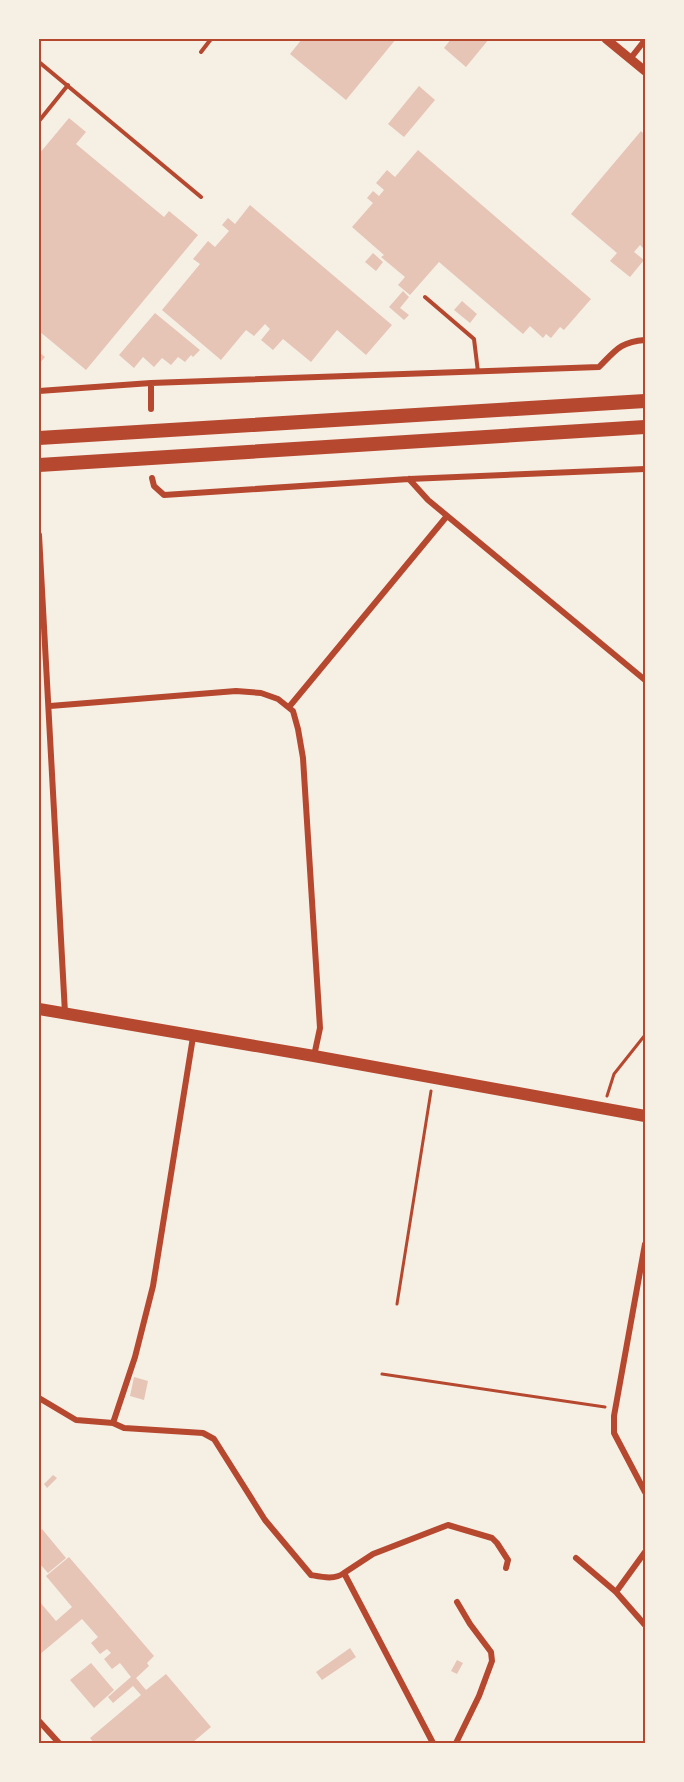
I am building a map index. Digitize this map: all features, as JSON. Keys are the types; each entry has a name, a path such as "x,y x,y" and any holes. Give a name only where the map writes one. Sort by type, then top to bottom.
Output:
{"highway":[{"path":"39,438 645,401"},
{"path":"39,465 645,427"}],"main road":[{"path":"39,1009 645,1116"}],"street":[{"path":"606,39 645,71"},
{"path":"630,59 645,40"},
{"path":"39,391 151,383 599,367 616,349 629,341 645,340"},
{"path":"151,383 151,409"},
{"path":"152,478 154,486 164,495 645,469"},
{"path":"409,480 428,500 645,680"},
{"path":"289,707 447,516"},
{"path":"39,535 65,1014"},
{"path":"50,706 236,691 261,693 278,699 293,711 303,758 320,1028 314,1056"},
{"path":"113,1424 135,1357 153,1286 194,1036"},
{"path":"645,1244 616,1408 614,1433 645,1492"},
{"path":"39,1398 76,1420 113,1424 124,1428 209,1435 220,1446 240,1483 265,1520 311,1575 340,1576 373,1554 448,1525 492,1539 508,1560 506,1568"},
{"path":"616,1592 645,1552"},
{"path":"576,1558 616,1592 645,1625"},
{"path":"344,1573 433,1743"},
{"path":"456,1743 479,1696 492,1661 491,1652 470,1624 458,1602"},
{"path":"39,1721 59,1743"}],"lane":[{"path":"201,52 211,39"},
{"path":"39,62 201,197"},
{"path":"39,121 68,85"},
{"path":"39,112 44,115"},
{"path":"425,297 474,339 478,372"}],"path":[{"path":"606,1108 614,1074 645,1035"},
{"path":"397,1304 433,1077"},
{"path":"382,1374 616,1408"}],"building":[{"path":"302,39 396,39 346,100 290,54"},
{"path":"451,39 489,39 466,67 444,48"},
{"path":"419,86 435,100 404,137 388,124"},
{"path":"69,118 86,132 76,144 164,217 169,211 198,235 86,370 39,331 39,154"},
{"path":"641,131 645,135 645,250 640,245 634,252 644,260 630,277 610,261 617,253 571,214"},
{"path":"418,150 591,299 564,330 560,327 551,338 546,334 543,338 530,326 523,334 439,262 410,295 398,285 405,277 381,257 384,255 352,227 373,203 367,198 373,191 379,196 384,190 376,183 387,170 395,177"},
{"path":"250,205 392,325 366,355 337,330 311,362 283,339 273,350 261,340 270,329 265,324 254,336 246,330 221,360 162,310 200,264 193,259 208,241 215,247 229,231 222,225 228,218 235,224"},
{"path":"373,253 383,262 376,271 365,262"},
{"path":"403,291 409,297 400,308 409,315 404,320 389,307"},
{"path":"462,301 477,314 470,323 454,310"},
{"path":"155,313 200,350 185,362 178,357 171,365 162,358 154,367 143,357 134,368 119,355"},
{"path":"39,352 45,357 39,364"},
{"path":"134,1377 148,1381 144,1400 130,1396"},
{"path":"53,1475 57,1478 47,1488 44,1484"},
{"path":"42,1529 66,1558 48,1573 39,1563 39,1532"},
{"path":"69,1557 154,1656 147,1663 149,1666 136,1678 146,1690 166,1674 211,1727 192,1743 94,1743 90,1738 141,1695 133,1686 113,1703 108,1697 131,1677 120,1663 112,1669 104,1659 111,1653 107,1649 100,1654 91,1643 98,1637 82,1619 39,1655 39,1601 56,1621 72,1607 46,1576"},
{"path":"350,1648 356,1657 322,1680 316,1672"},
{"path":"457,1660 463,1663 457,1674 451,1671"},
{"path":"91,1663 114,1690 94,1708 70,1680"}]}
